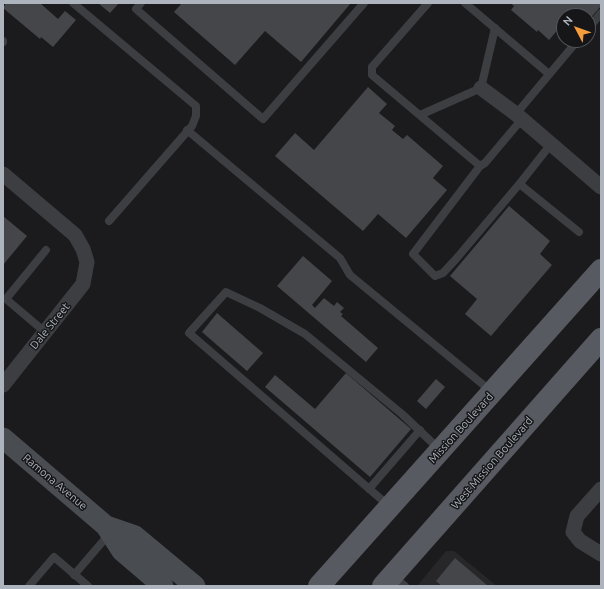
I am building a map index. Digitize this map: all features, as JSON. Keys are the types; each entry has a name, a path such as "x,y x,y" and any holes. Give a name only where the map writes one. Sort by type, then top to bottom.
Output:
{"main road":[{"name":"Mission Boulevard","path":"319,586 601,270"},
{"name":"West Mission Boulevard","path":"393,582 601,339"},
{"name":"Ramona Avenue","path":"3,438 108,529 122,552 163,586"},
{"name":"Ramona Avenue","path":"108,529 135,536 195,586"}],"street":[{"path":"481,88 519,116 601,187"},
{"name":"Dale Street","path":"3,174 75,235 83,249 87,262 87,274 83,284 3,385"},
{"path":"601,488 577,516 573,532 580,541 601,554"}],"lane":[{"path":"73,3 196,106 196,116 187,130 108,221"},
{"path":"141,3 136,9 263,119 364,3"},
{"path":"428,3 372,67 372,75 480,166"},
{"path":"464,3 549,74"},
{"path":"420,115 481,88 495,28"},
{"path":"551,144 521,182 442,274 435,276 413,254 480,166 485,163 549,74 571,48"},
{"path":"187,130 340,258 350,274 492,393"},
{"path":"521,182 522,186 579,232"},
{"path":"45,332 4,300 46,250"},
{"path":"390,508 189,333 226,292 260,308 305,334 420,430 441,450"},
{"path":"369,490 420,430"},
{"path":"74,575 108,529"},
{"path":"29,586 54,557 88,586"}],"shaded area":[{"path":"446,551 454,551 497,586 417,586"}],"building":[{"path":"6,3 40,3 58,19 65,11 76,20 53,47 41,37 40,39 3,8"},
{"path":"98,3 119,3 110,13"},
{"path":"182,3 351,3 301,62 265,31 235,65 174,12"},
{"path":"510,3 601,3 601,6 596,12 596,8 556,8 556,32 549,40 511,10 514,6"},
{"path":"368,87 387,104 379,113 395,126 392,130 403,139 407,135 443,166 433,178 447,190 406,238 378,214 363,231 275,156 295,133 314,150"},
{"path":"509,206 550,241 540,254 552,265 491,336 465,314 477,299 450,276"},
{"path":"3,216 27,236 3,265"},
{"path":"303,256 332,281 312,305 315,308 324,298 334,306 337,302 344,308 340,312 343,314 341,316 378,348 366,362 277,286"},
{"path":"217,313 263,353 247,371 202,332"},
{"path":"346,373 411,429 370,477 265,387 275,375 315,409"},
{"path":"436,379 445,387 426,409 417,401"},
{"path":"455,558 488,586 442,586 436,581"}]}
